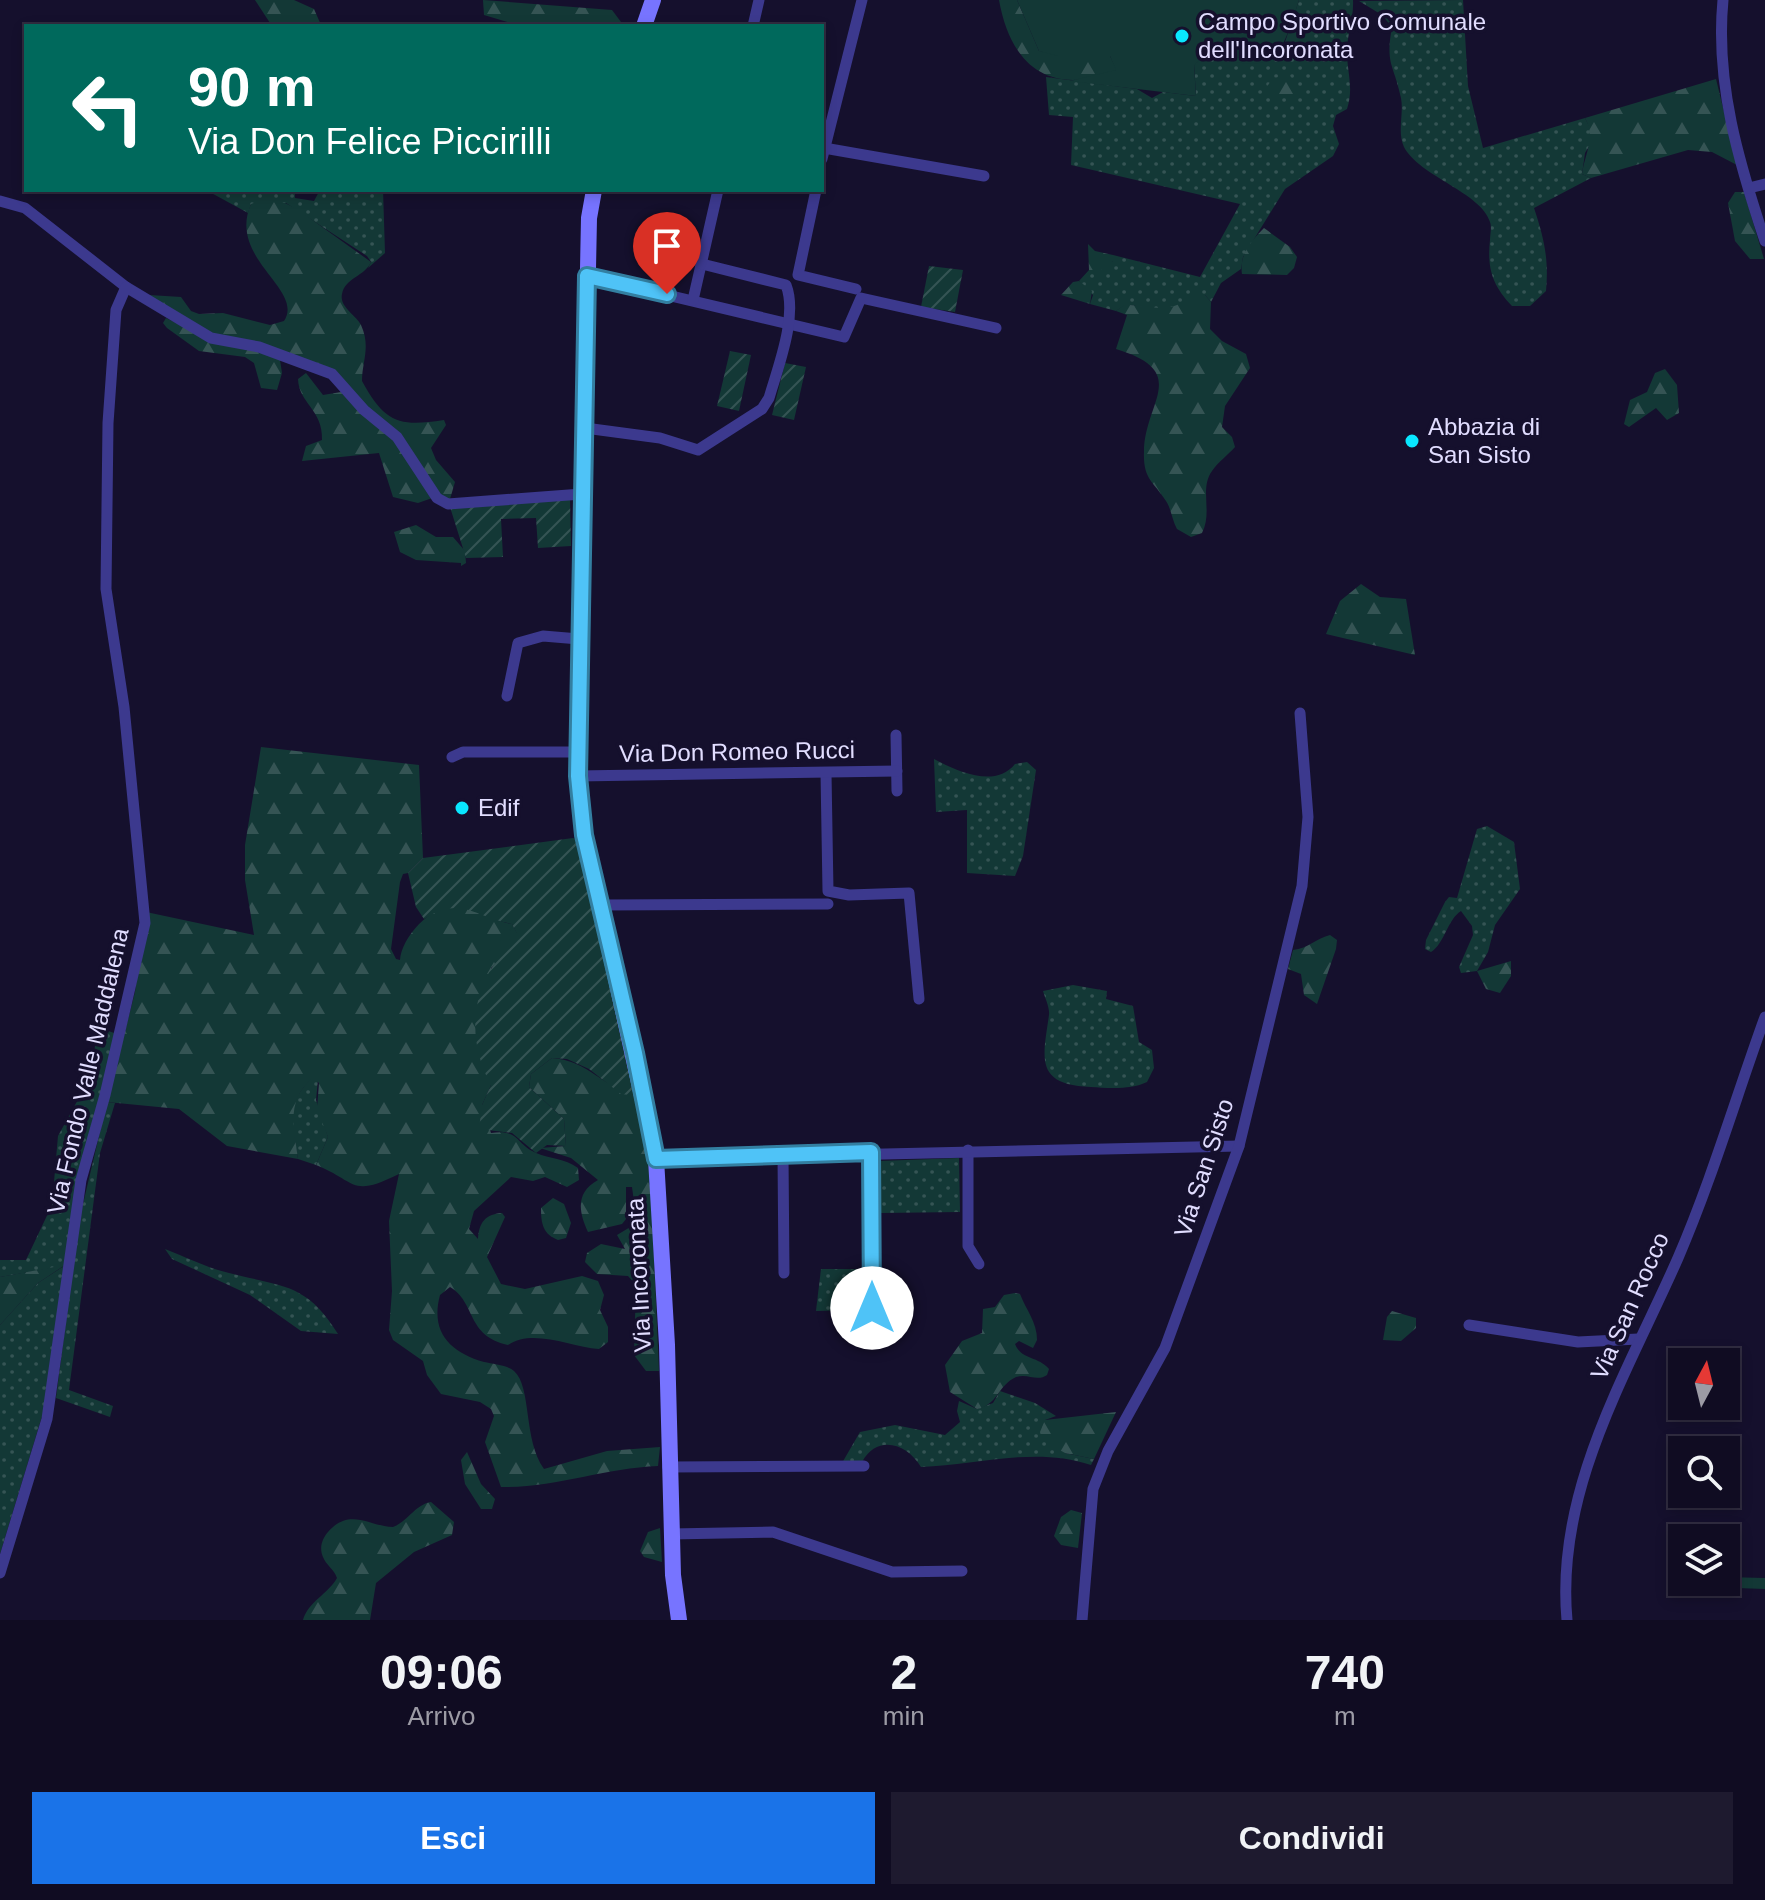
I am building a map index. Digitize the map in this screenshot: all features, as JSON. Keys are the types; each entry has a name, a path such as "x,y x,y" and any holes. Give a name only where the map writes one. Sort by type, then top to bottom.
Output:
{"main road":[{"path":"645,24 653,0"},
{"name":"Via Incoronata","path":"594,192 587,276 578,776 584,835 656,1159 666,1330 671,1534 679,1620"}],"street":[{"path":"753,24 759,0"},
{"path":"862,0 824,147 984,176"},
{"path":"1723,0 1720,51 1724,94 1765,241"},
{"path":"1749,188 1765,184"},
{"path":"693,300 718,192"},
{"path":"816,192 798,275 856,289"},
{"path":"0,201 25,208 126,287 211,338 259,347 332,374 364,410 397,437 437,498 448,504 582,494"},
{"path":"585,428 704,449 762,409 769,398 786,324 790,296 786,285 702,264"},
{"path":"587,276 844,337 861,298 996,328"},
{"name":"Via Fondo Valle Maddalena","path":"0,1573 47,1419 81,1180 105,1095 145,923 124,707 106,589 108,423 116,310 126,287"},
{"path":"507,696 518,643 543,636 579,639"},
{"name":"Via San Sisto","path":"1082,1620 1093,1489 1108,1451 1165,1348 1239,1146 1302,886 1308,817 1300,713"},
{"path":"896,735 897,791"},
{"path":"452,757 463,752 577,752"},
{"name":"Via Don Romeo Rucci","path":"578,776 897,771"},
{"path":"826,773 828,891 849,895 909,893 919,999"},
{"path":"601,905 828,904"},
{"name":"Via San Rocco","path":"1567,1620 1567,1563 1580,1495 1595,1443 1638,1339 1678,1258 1765,1017"},
{"path":"656,1159 1239,1146"},
{"path":"968,1150 968,1246 979,1264"},
{"path":"871,1152 872,1308"},
{"path":"783,1155 784,1273"},
{"path":"1469,1325 1578,1342 1638,1339"},
{"path":"668,1467 864,1466"},
{"path":"671,1534 773,1532 892,1572 962,1571"}],"green space":[{"path":"255,0 294,0 314,9 321,24 271,24"},
{"path":"483,0 612,10 621,22 511,23 484,15"},
{"path":"999,0 1017,0 1039,51 1110,56 1117,70 1072,80 1038,70 1024,59 1013,43"},
{"path":"1017,0 1299,0 1285,41 1269,60 1244,63 1203,57 1194,65 1196,96 1070,81 1116,70 1110,56 1058,56 1039,51"},
{"path":"1299,0 1353,0 1347,52 1350,94 1347,109 1336,115 1333,126 1339,144 1333,156 1285,189 1243,257 1241,269 1221,283 1211,302 1205,295 1169,309 1125,305 1116,311 1090,304 1093,295 1079,281 1089,270 1113,261 1113,255 1200,277 1240,204 1071,165 1073,117 1049,115 1046,77 1137,89 1152,98 1163,92 1196,96 1194,64 1203,57 1214,59 1283,48"},
{"path":"1463,0 1468,86 1483,148 1585,118 1591,130 1591,143 1585,153 1582,174 1591,178 1534,208 1545,249 1547,279 1546,291 1530,306 1512,306 1495,283 1489,259 1491,224 1485,212 1463,193 1423,167 1404,147 1401,98 1390,57 1392,27 1382,15 1359,1"},
{"path":"1290,76 1298,86 1294,94 1276,95 1266,88 1273,78"},
{"path":"1716,79 1737,165 1712,152 1688,150 1591,178 1582,174 1590,139 1585,118"},
{"path":"210,192 295,192 295,198 314,201 319,192 383,192 385,253 368,268 371,262 367,256 286,203 251,204 248,213"},
{"path":"1735,192 1744,192 1764,259 1750,259 1735,241 1728,203"},
{"path":"259,201 285,203 297,209 371,262 347,284 342,294 343,303 359,321 364,333 366,347 362,381 378,406 395,419 415,423 444,420 446,425 431,448 436,460 455,482 450,499 442,499 335,374 212,337 149,295 181,297 191,311 199,314 223,313 270,325 284,321 288,309 284,297 256,257 249,241 246,224 251,204"},
{"path":"1264,228 1290,247 1297,257 1294,268 1287,275 1242,274 1244,255"},
{"path":"1088,244 1095,251 1113,255 1113,261 1101,270 1089,270"},
{"path":"929,266 963,270 955,312 921,307"},
{"path":"1079,281 1092,291 1090,304 1061,295 1073,282"},
{"path":"1194,295 1205,295 1211,302 1210,329 1222,341 1246,354 1250,368 1225,406 1222,427 1232,437 1235,447 1208,478 1205,525 1202,533 1191,537 1177,529 1168,504 1147,474 1144,461 1146,434 1158,379 1152,368 1139,358 1116,349 1127,315 1116,311 1124,305 1168,307"},
{"path":"166,318 211,340 256,348 280,360 282,373 277,390 261,388 254,363 245,357 199,351 167,328 163,323"},
{"path":"730,351 751,355 739,411 717,406"},
{"path":"785,363 806,367 794,420 772,415"},
{"path":"1665,369 1677,385 1679,413 1667,420 1656,408 1629,427 1624,424 1630,400 1647,392 1655,373"},
{"path":"306,373 323,395 341,392 394,438 435,497 418,503 393,497 379,453 302,461 306,446 322,440 319,421 299,388 298,379"},
{"path":"570,498 571,546 538,548 536,518 501,519 503,557 466,558 450,507"},
{"path":"416,525 436,537 453,537 465,551 466,563 461,566 461,563 416,560 400,552 394,532"},
{"path":"1361,584 1380,597 1406,599 1415,655 1326,634 1340,601"},
{"path":"261,747 419,765 423,858 403,874 400,882 391,949 396,959 400,960 406,941 420,923 447,907 464,907 512,924 518,935 513,947 491,968 491,1085 482,1105 491,1133 507,1133 536,1153 573,1165 578,1168 579,1180 567,1187 545,1177 533,1181 511,1177 474,1211 469,1229 478,1239 487,1217 502,1213 505,1217 487,1257 501,1284 525,1289 582,1276 598,1281 604,1295 600,1310 608,1327 608,1342 599,1349 540,1338 518,1340 508,1345 495,1341 478,1327 464,1301 450,1287 440,1295 438,1320 446,1339 461,1353 504,1366 514,1371 520,1379 533,1444 544,1469 607,1451 660,1447 658,1466 501,1487 485,1442 494,1416 491,1409 480,1402 441,1394 427,1375 423,1361 393,1340 389,1330 392,1291 389,1221 399,1174 362,1186 316,1165 328,1137 317,1109 319,1083 314,1077 295,1105 298,1159 227,1146 179,1109 107,1102 135,992 146,912 254,935 245,880 245,845"},
{"path":"934,759 964,772 987,777 1027,762 1036,770 1023,856 1015,876 967,873 967,810 936,812"},
{"path":"1487,826 1514,842 1520,889 1495,925 1488,952 1477,971 1461,973 1459,967 1473,935 1472,926 1461,911 1431,952 1425,949 1426,940 1445,902 1449,897 1457,898 1477,829"},
{"path":"573,838 582,841 638,1096 621,1094 589,1069 567,1059 552,1058 531,1074 529,1087 564,1119 566,1146 547,1145 536,1153 512,1133 479,1129 482,1105 491,1085 479,1057 476,1012 491,969 517,934 512,924 459,908 437,912 424,919 416,907 408,873 423,858"},
{"path":"1330,935 1337,940 1336,949 1317,1004 1304,995 1301,974 1288,969 1293,950"},
{"path":"1511,961 1511,976 1500,993 1486,989 1477,971"},
{"path":"1073,985 1107,991 1106,999 1133,1006 1139,1042 1152,1050 1154,1068 1147,1082 1127,1087 1091,1087 1073,1085 1051,1075 1045,1056 1049,1012 1043,991"},
{"path":"97,1027 117,1034 102,1095 43,1413 0,1554 0,1325 38,1283 64,1266 0,1277 0,1260 26,1260 52,1205 58,1136 92,1074"},
{"path":"552,1058 576,1064 615,1087 638,1096 650,1166 659,1371 646,1371 634,1355 636,1285 628,1276 597,1274 585,1262 587,1253 601,1244 625,1249 617,1235 637,1223 632,1187 626,1187 626,1219 622,1224 588,1232 581,1203 586,1190 598,1180 571,1158 540,1148 566,1146 564,1119 529,1087 531,1074"},
{"path":"314,1076 318,1080 316,1100 328,1137 316,1165 298,1159 292,1115 298,1096"},
{"path":"107,1102 115,1103 100,1153 69,1390 113,1406 110,1417 56,1398 79,1221"},
{"path":"959,1158 960,1212 881,1213 879,1161"},
{"path":"553,1198 564,1204 571,1223 566,1238 558,1240 546,1231 542,1219 541,1208"},
{"path":"165,1249 221,1271 291,1289 315,1304 338,1334 301,1331 250,1295 172,1259"},
{"path":"65,1265 38,1283 0,1325 0,1277"},
{"path":"821,1269 863,1269 861,1310 816,1311"},
{"path":"1020,1294 1031,1316 1037,1340 1033,1348 1019,1341 1015,1344 1021,1353 1049,1369 1043,1377 1016,1377 989,1404 977,1409 950,1392 945,1365 962,1341 982,1333 983,1309 995,1307 1004,1295"},
{"path":"1392,1311 1416,1318 1416,1328 1401,1341 1383,1340 1387,1317"},
{"path":"1000,1391 1035,1403 1056,1416 1045,1420 1065,1453 1094,1459 1091,1465 1049,1457 1028,1457 921,1467 908,1452 892,1445 876,1448 862,1462 842,1463 860,1432 895,1425 945,1435 960,1422 957,1411 959,1401 977,1409 993,1403"},
{"path":"1116,1412 1094,1459 1065,1453 1042,1440 1040,1432 1045,1420"},
{"path":"467,1452 481,1484 495,1499 492,1509 481,1509 465,1484 461,1460"},
{"path":"431,1502 454,1522 452,1535 414,1552 376,1583 370,1620 303,1620 309,1608 337,1578 322,1554 322,1544 328,1532 352,1519 393,1527"},
{"path":"1071,1510 1082,1513 1078,1548 1061,1545 1054,1536 1061,1517"},
{"path":"660,1528 662,1562 644,1557 640,1551 648,1532"},
{"path":"1740,1577 1765,1578 1765,1589 1740,1588"}],"place":[{"name":"Campo Sportivo Comunale dell'Incoronata","path":"1182,36"},
{"name":"Abbazia di San Sisto","path":"1412,441"},
{"name":"Edif","path":"462,808"}],"route":[{"path":"667,294 587,276 577,752 584,835 652,1128 656,1159 871,1152 872,1308"}]}
